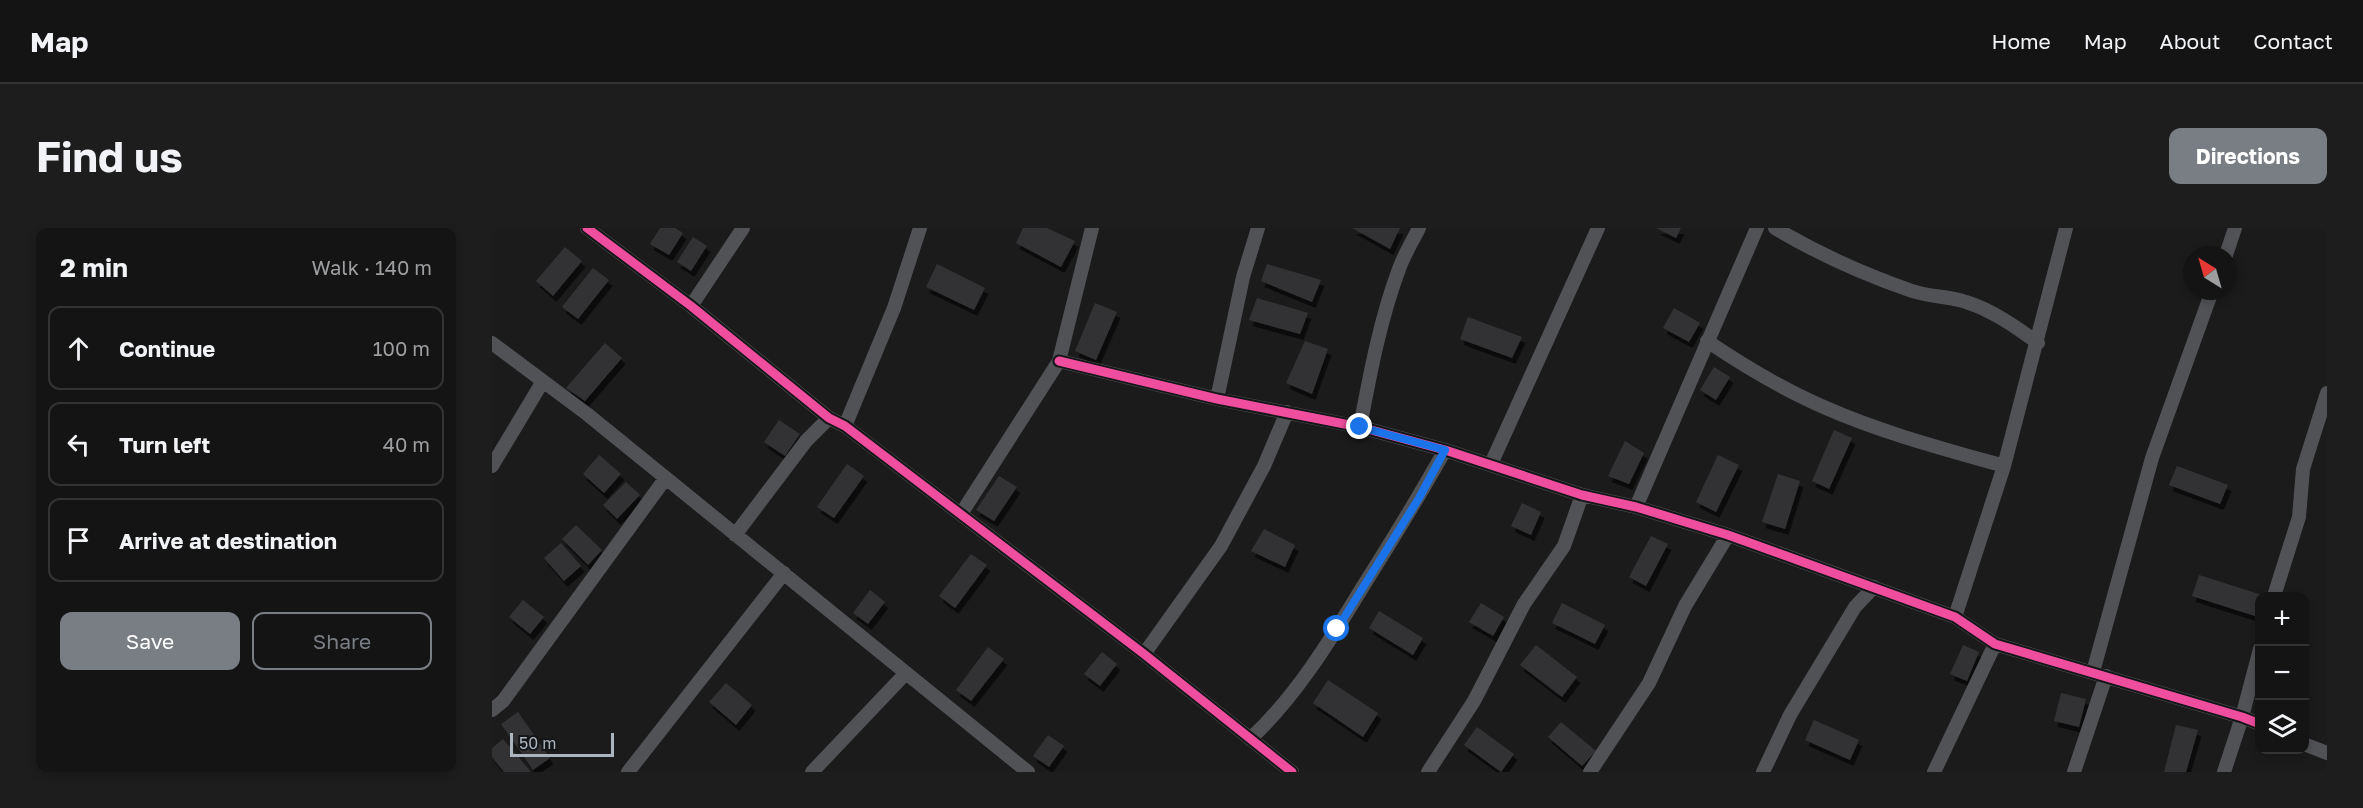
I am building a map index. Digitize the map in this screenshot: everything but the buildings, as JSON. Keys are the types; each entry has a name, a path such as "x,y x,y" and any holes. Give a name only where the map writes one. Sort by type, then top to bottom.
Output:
{"street":[{"path":"587,228 691,306 829,418 845,426 1144,654 1292,772"},
{"path":"691,306 743,228"},
{"path":"845,426 894,308 920,228"},
{"path":"961,514 1059,361 1092,228"},
{"path":"1217,399 1243,277 1258,228"},
{"path":"1360,427 1383,320 1399,268 1419,228"},
{"path":"1491,464 1598,228"},
{"path":"1636,507 1757,228"},
{"path":"1775,228 1836,262 1867,274 1925,295 1967,302 2000,317 2038,343"},
{"path":"1955,617 2004,466 2038,343 2066,228"},
{"path":"2229,246 2235,228"},
{"path":"2074,772 2152,458 2209,300"},
{"path":"1707,341 1744,366 1826,408 1917,441 2004,466"},
{"path":"492,343 587,414 664,479 889,657 1028,772"},
{"path":"1059,361 1217,399 1360,427 1491,464 1582,495 1636,507 1728,535 1955,617 1995,644 2255,722"},
{"path":"492,466 543,381"},
{"path":"2276,592 2299,517 2303,469 2327,393"},
{"path":"1144,654 1221,546 1264,466 1287,412"},
{"path":"735,535 806,441 829,418"},
{"path":"1250,739 1273,719 1337,629 1419,498 1445,450"},
{"path":"492,710 503,701 664,479"},
{"path":"1428,772 1474,702 1524,603 1564,546 1582,495"},
{"path":"1590,772 1649,683 1685,606 1728,535"},
{"path":"628,772 784,573"},
{"path":"1763,772 1790,715 1855,607 1874,587"},
{"path":"1934,772 1995,644"},
{"path":"2224,772 2242,717 2255,665"},
{"path":"812,772 906,673"},
{"path":"2309,746 2327,753"}],"cycle path":[{"path":"587,228 691,306 829,418 845,426 1144,654 1292,772"},
{"path":"1059,361 1217,399 1360,427 1445,450 1582,495 1636,507 1728,535 1955,617 1995,644 2255,722"}],"route":[{"path":"1337,629 1419,498 1445,450 1360,427"}]}
